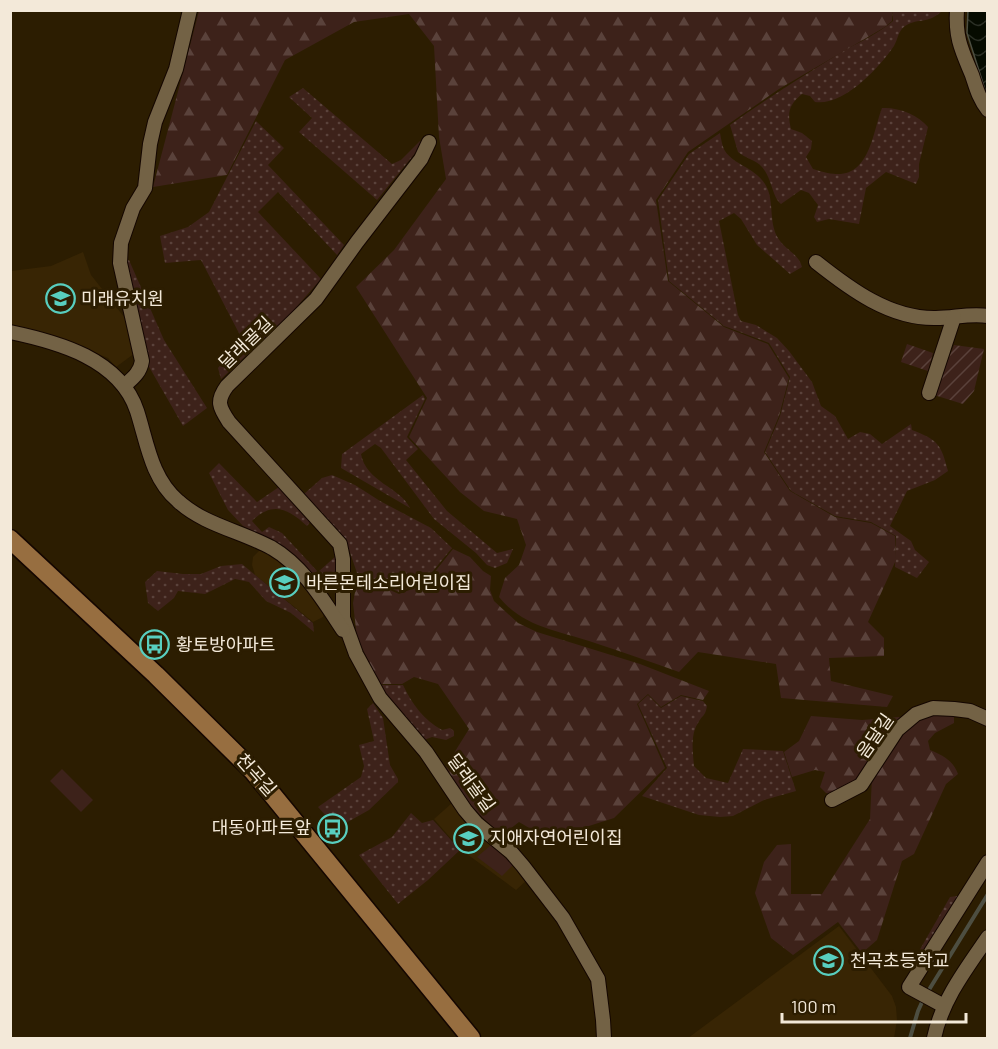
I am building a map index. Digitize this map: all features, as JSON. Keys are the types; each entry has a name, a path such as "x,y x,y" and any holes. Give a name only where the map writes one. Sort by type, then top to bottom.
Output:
{"street":[{"path":"124,387 141,369 142,361 120,263 121,243 133,208 145,188 155,122 176,69 190,10"},
{"path":"957,10 956,28 959,46 987,110"},
{"name":"달래골길","path":"350,640 343,618 344,559 340,544 229,422 220,404 221,395 227,386 322,293 357,242 421,159 429,142"},
{"path":"816,262 853,290 892,310 935,318 987,316"},
{"path":"929,393 954,317"},
{"name":"달래골길","path":"10,332 51,343 92,359 107,369 124,387 137,411 156,471 175,499 199,516 259,541 290,560 312,585 350,640 380,698 426,752 465,810 477,824 524,866 562,918 598,979 604,1038"},
{"name":"천곡길","path":"10,539 156,675 246,763 471,1038"},
{"name":"음달길","path":"832,800 861,785 897,730 916,714 933,708 954,709 970,711 987,719"},
{"path":"941,1004 909,987 987,862"},
{"path":"934,1038 941,1004 987,937"}],"shaded area":[{"name":"미래유치원","path":"83,252 91,275 128,322 135,353 116,367 108,358 71,343 11,329 11,271 51,266"},
{"name":"바른몬테소리어린이집","path":"261,549 289,566 324,610 323,617 313,622 255,575 252,565 253,557"},
{"name":"지애자연어린이집","path":"452,803 473,828 507,855 527,880 516,890 460,849 434,819"},
{"name":"천곡초등학교","path":"839,926 892,996 897,1020 894,1038 688,1038"}],"green space":[{"path":"199,11 892,11 892,21 885,27 779,89 688,152 656,200 668,281 724,327 768,344 789,378 779,416 764,452 790,491 835,517 871,523 895,536 896,560 868,622 884,638 884,656 829,658 831,681 893,696 887,707 781,698 776,664 698,652 679,672 531,622 520,616 499,597 505,578 519,565 526,545 517,519 484,511 460,492 409,437 427,398 356,287 394,250 446,179 439,137 434,46 409,14 354,22 285,60 227,175 153,187"},
{"path":"892,11 942,11 928,20 905,26 899,33 894,46 879,65 849,92 826,102 815,102 810,96 802,94 790,109 790,123 791,129 802,133 812,141 811,149 806,157 813,169 836,174 847,173 863,160 882,108 908,113 928,127 919,164 919,177 916,184 886,172 866,188 859,224 829,219 817,222 814,217 818,205 809,193 801,190 781,204 778,201 762,167 738,152 730,125 798,79 887,26 893,21"},
{"path":"303,88 392,164 401,160 420,141 420,147 377,200 299,132 312,118 289,97"},
{"path":"256,121 284,148 268,165 344,245 337,255 278,192 258,212 321,279 292,312 221,379 218,368 242,339 201,260 165,263 160,236 188,227 209,212"},
{"path":"720,133 723,147 729,156 765,184 770,197 775,232 802,267 790,274 757,245 741,219 734,213 719,221 741,321 756,325 777,338 789,351 812,382 821,406 835,416 848,439 860,432 870,434 882,444 911,424 912,430 933,440 943,455 948,471 935,480 907,491 890,526 911,541 915,550 929,562 917,578 895,567 896,536 871,522 835,516 791,491 765,452 780,416 790,377 769,343 724,326 669,281 658,200 689,154"},
{"path":"129,260 164,340 207,408 183,426 148,365 144,336 124,262"},
{"path":"907,344 933,353 928,371 901,362"},
{"path":"954,345 984,349 974,391 963,404 934,395"},
{"path":"423,395 425,399 407,437 418,449 406,460 447,511 497,553 513,549 507,563 495,568 487,565 476,553 434,519 381,448 375,444 361,454 364,463 376,478 399,495 410,508 341,468 342,454"},
{"path":"219,463 257,502 279,487 311,521 307,526 287,511 273,509 252,521 262,532 269,527 282,533 318,572 336,556 337,588 324,592 280,546 243,526 228,510 209,473"},
{"path":"332,475 355,485 431,528 452,548 424,582 399,592 357,573 345,538 304,494 322,478"},
{"path":"453,549 470,557 491,576 490,590 494,601 518,623 537,632 640,664 709,691 703,700 681,695 661,707 648,694 637,704 665,768 614,818 548,839 519,822 502,835 460,794 446,766 469,729 438,684 414,677 402,684 380,684 357,638 353,603 358,576 399,594 425,584"},
{"path":"242,564 313,623 314,632 291,613 266,601 249,582 235,579 205,594 178,591 174,598 158,611 148,603 145,582 157,571 201,574 221,566"},
{"path":"381,685 403,685 410,699 424,716 442,730 450,728 454,731 454,736 446,740 432,737 424,740 388,697"},
{"path":"648,695 661,708 681,696 703,701 707,706 705,714 695,728 693,744 694,766 706,778 728,783 743,749 783,751 796,791 764,800 733,816 720,817 699,815 642,796 667,768 638,704"},
{"path":"373,703 383,718 390,765 398,782 369,810 337,828 318,807 361,777 364,766 359,745 374,741 367,709"},
{"path":"954,712 954,723 935,733 928,741 930,750 950,762 958,774 946,784 914,854 902,861 877,940 862,953 838,922 793,955 771,938 755,893 764,862 777,845 791,844 791,894 822,894 870,819 872,777 900,732 918,716"},
{"path":"811,716 862,720 899,717 903,720 858,783 832,794 826,793 820,787 825,772 815,770 792,777 784,752 799,741"},
{"path":"62,769 93,800 81,812 50,781"},
{"path":"411,813 422,823 433,820 460,850 398,904 359,855 392,837"},
{"path":"491,845 513,865 502,876 477,857"},
{"path":"957,896 958,899 912,976 911,965 950,897"}],"water":[{"path":"968,11 987,11 987,96 967,33"}],"waterway":[{"path":"927,993 988,894"},
{"path":"910,1038 923,1000"}],"place":[{"name":"미래유치원","path":"60,299"},
{"name":"바른몬테소리어린이집","path":"285,583"},
{"name":"황토방아파트","path":"155,645"},
{"name":"대동아파트앞","path":"332,828"},
{"name":"지애자연어린이집","path":"469,838"},
{"name":"천곡초등학교","path":"829,961"}]}
